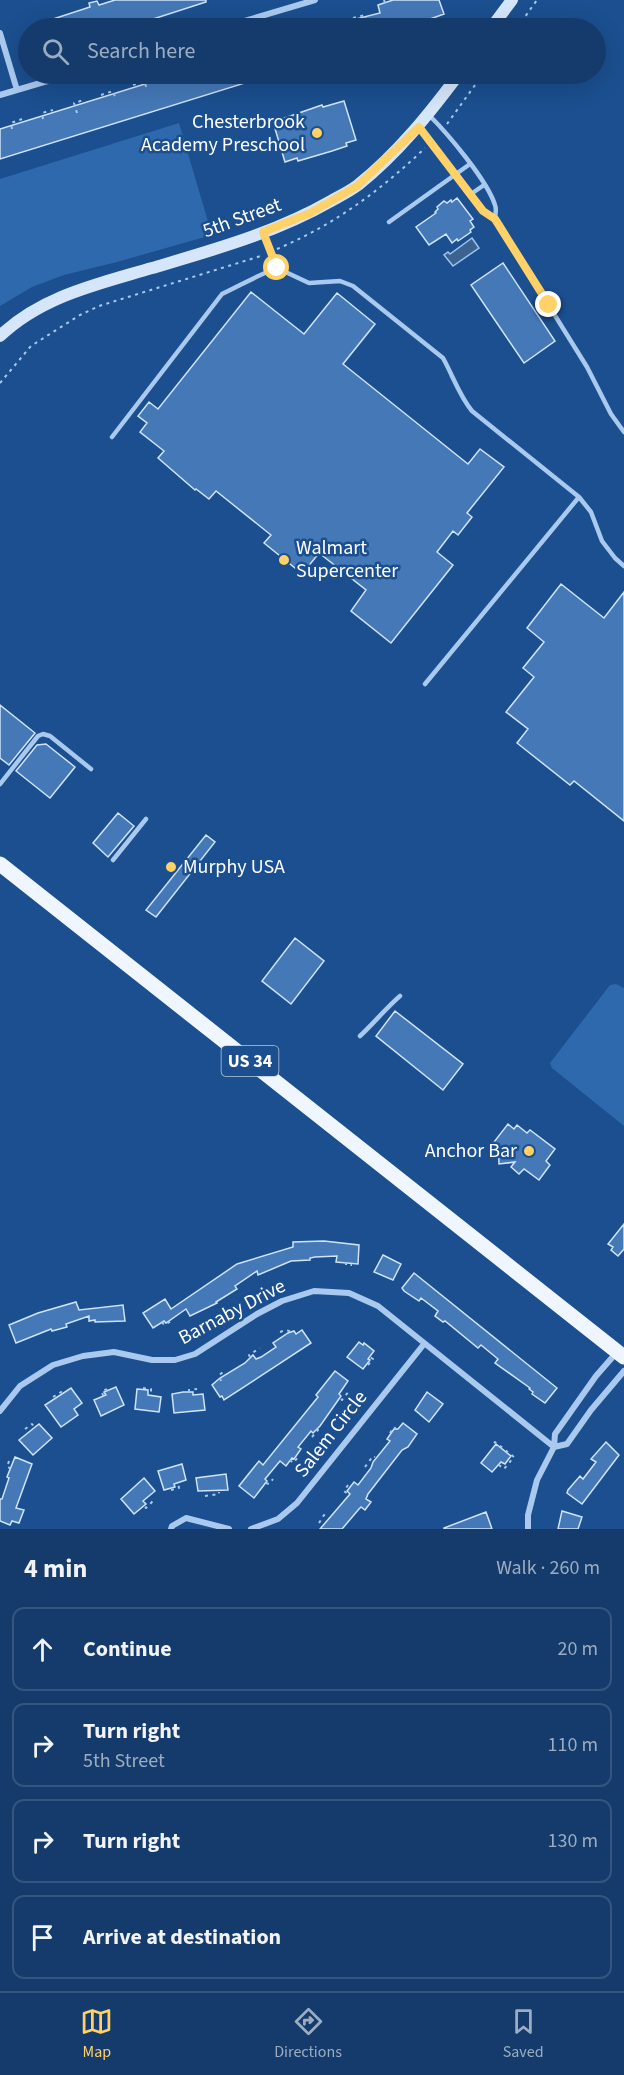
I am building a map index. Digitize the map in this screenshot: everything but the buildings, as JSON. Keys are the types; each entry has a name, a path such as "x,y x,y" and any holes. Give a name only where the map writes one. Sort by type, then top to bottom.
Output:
{"main road":[{"name":"US 34","path":"0,864 621,1354"}],"street":[{"path":"254,18 315,0"},
{"path":"498,18 512,0"},
{"path":"0,33 17,90"},
{"path":"0,95 37,84"},
{"name":"5th Street","path":"0,336 12,325 44,304 85,288 239,243 310,213 357,186 419,127 452,84"},
{"name":"Barnaby Drive","path":"0,1411 20,1386 52,1365 83,1356 114,1352 152,1360 174,1360 195,1354 256,1314 282,1301 314,1291 349,1293 378,1306 554,1447"},
{"name":"Salem Circle","path":"251,1529 278,1519 297,1503 424,1344"},
{"path":"528,1529 528,1515 537,1480 554,1447 555,1434 596,1376 621,1354"},
{"path":"554,1447 567,1444 591,1410 624,1371"},
{"path":"171,1529 172,1526 186,1518 229,1529"}],"lane":[{"path":"429,115 446,132 484,185 496,207 495,219"},
{"path":"419,127 483,211 495,219 587,367 611,414 624,432"},
{"path":"389,222 470,164"},
{"path":"471,194 484,185"},
{"path":"263,232 277,268 309,284 340,281 353,286 442,358 452,373 461,396 472,411 579,497 591,512 602,541 624,566"},
{"path":"112,436 222,294 260,274 277,268"},
{"path":"425,684 579,497"},
{"path":"0,784 38,736 43,734 50,736 91,769"},
{"path":"113,860 146,819"},
{"path":"360,1036 400,996"}],"path":[{"path":"524,18 537,0"},
{"path":"353,18 365,15 366,18"},
{"path":"145,84 147,89"},
{"path":"448,122 476,84"},
{"path":"101,94 113,91 115,98"},
{"path":"77,112 74,103 84,100"},
{"path":"43,119 42,113 53,110"},
{"path":"12,129 10,123 22,119"},
{"path":"284,246 364,202 426,148"},
{"path":"0,383 31,346 80,315 99,306 257,257"},
{"path":"346,1262 346,1265 352,1265"},
{"path":"162,1322 164,1325 172,1320"},
{"path":"280,1332 286,1330 292,1332"},
{"path":"250,1357 249,1355 260,1348"},
{"path":"368,1365 373,1359 370,1357"},
{"path":"221,1381 219,1375 225,1371"},
{"path":"103,1396 102,1391 110,1388"},
{"path":"143,1388 151,1389 151,1396"},
{"path":"189,1392 189,1390 197,1389"},
{"path":"341,1399 350,1390"},
{"path":"53,1397 61,1392 63,1394"},
{"path":"25,1429 32,1424 35,1428"},
{"path":"390,1433 394,1427 396,1429"},
{"path":"312,1437 316,1429"},
{"path":"494,1443 514,1456 504,1469 499,1465"},
{"path":"290,1460 293,1463 299,1456"},
{"path":"365,1467 373,1456 375,1457"},
{"path":"9,1461 7,1467 10,1468"},
{"path":"266,1483 269,1484 273,1479"},
{"path":"171,1490 179,1488 178,1483"},
{"path":"348,1485 344,1491 349,1496"},
{"path":"205,1496 219,1494 219,1492"},
{"path":"145,1507 154,1500"},
{"path":"319,1523 324,1515 329,1518"}],"shaded area":[{"path":"179,123 212,235 64,275 32,287 0,306 0,179"},
{"path":"472,238 479,248 453,266 444,255 448,252 450,254"},
{"path":"616,984 624,988 624,1126 552,1068 550,1063 610,985"}],"place":[{"name":"Chesterbrook Academy Preschool","path":"317,133"},
{"name":"Walmart Supercenter","path":"284,560"},
{"name":"Murphy USA","path":"171,867"},
{"name":"Anchor Bar","path":"529,1151"}],"route":[{"path":"277,268 263,232 310,213 357,186 419,127 432,141 483,211 495,219 549,305"}]}
